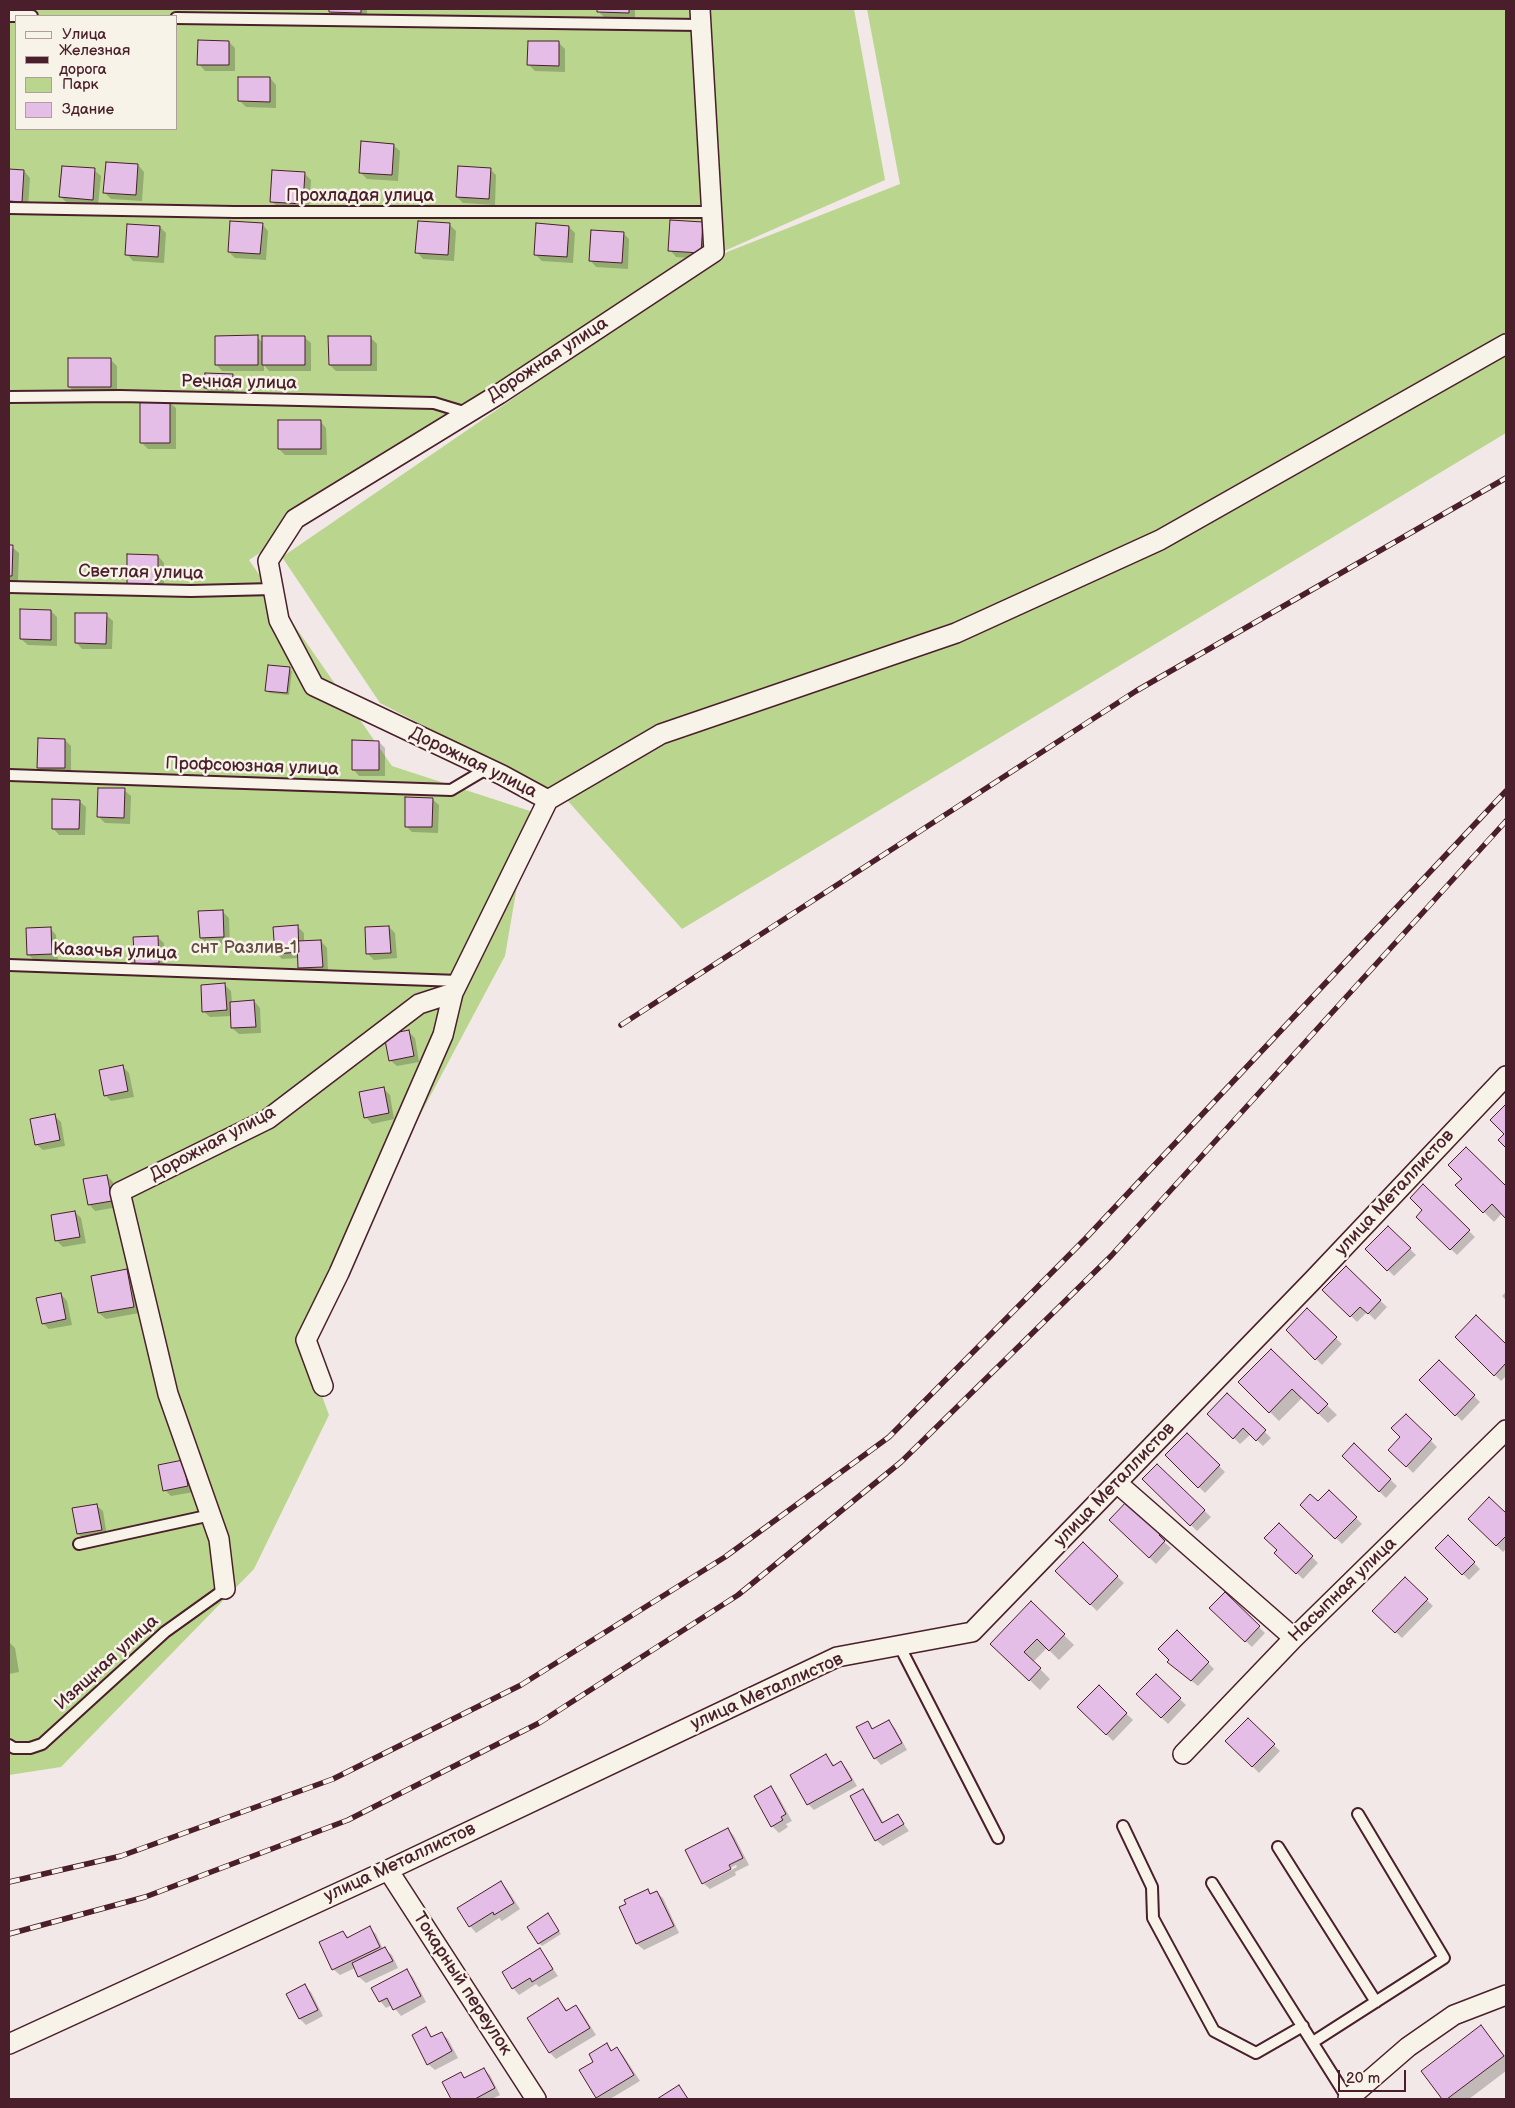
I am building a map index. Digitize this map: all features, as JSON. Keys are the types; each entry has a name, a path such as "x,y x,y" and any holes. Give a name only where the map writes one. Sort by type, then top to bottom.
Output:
{"street":[{"name":"Дорожная улица","path":"225,1589 219,1539 168,1394 120,1192 268,1119 419,1004 456,987 548,800 488,768 314,686 279,620 268,561 294,519 467,413 714,252 700,17"},
{"path":"548,800 661,734 956,633 1160,540 1506,344"},
{"path":"323,1386 306,1340 339,1274 443,1035 456,987"},
{"name":"улица Металлистов","path":"9,2044 388,1870 837,1657 972,1632 1313,1280 1506,1076"},
{"name":"Насыпная улица","path":"1183,1754 1294,1638 1506,1430"},
{"path":"1117,1483 1294,1638"},
{"name":"Токарный переулок","path":"388,1870 536,2099"},
{"path":"1348,2099 1408,2047 1454,2014 1506,1995"}],"lane":[{"path":"178,18 700,17"},
{"name":"Прохладая улица","path":"9,208 234,212 712,212"},
{"name":"Речная улица","path":"9,397 129,396 434,403 467,413"},
{"name":"Светлая улица","path":"9,587 192,591 274,589"},
{"name":"Профсоюзная улица","path":"9,775 451,790 488,768"},
{"name":"Казачья улица","path":"9,965 456,987"},
{"path":"80,1544 211,1515"},
{"name":"Изящная улица","path":"9,1745 14,1748 30,1748 42,1744 165,1632 225,1589"},
{"path":"899,1646 998,1838"},
{"path":"1313,2042 1444,1958 1358,1814"},
{"path":"1123,1826 1152,1887 1152,1918 1214,2031 1256,2053 1303,2026"},
{"path":"1278,1847 1376,2002"},
{"path":"1212,1883 1348,2099"}],"green space":[{"name":"снт Разлив-1","path":"9,9 854,9 885,180 722,252 249,560 392,766 530,811 505,956 301,1338 329,1415 254,1569 61,1767 9,1775"},
{"path":"867,9 1506,9 1506,433 682,929 567,800 380,703 282,557 727,252 900,184"}],"building":[{"path":"329,9 361,9 361,13 329,12"},
{"path":"597,9 629,9 629,13 597,12"},
{"path":"198,40 229,41 229,65 197,65"},
{"path":"528,41 559,41 559,66 527,65"},
{"path":"238,77 270,77 270,102 238,101"},
{"path":"361,141 394,144 392,175 359,173"},
{"path":"106,162 138,164 136,195 103,193"},
{"path":"62,166 95,168 93,200 59,197"},
{"path":"458,166 491,168 489,199 456,197"},
{"path":"9,169 24,170 22,202 9,201"},
{"path":"272,170 305,172 303,204 270,202"},
{"path":"670,220 703,222 701,253 668,251"},
{"path":"230,221 263,223 260,254 228,252"},
{"path":"418,221 450,223 448,255 415,253"},
{"path":"536,223 569,226 567,257 534,255"},
{"path":"127,224 160,226 158,257 125,255"},
{"path":"591,230 624,232 622,263 589,261"},
{"path":"258,335 258,365 215,365 215,336"},
{"path":"262,336 305,336 305,365 262,365"},
{"path":"328,336 371,336 371,365 329,365"},
{"path":"68,358 111,358 111,387 68,387"},
{"path":"205,373 233,374 232,389 204,388"},
{"path":"140,401 170,401 170,443 140,443"},
{"path":"278,420 321,420 321,449 278,449"},
{"path":"9,545 13,545 12,576 9,576"},
{"path":"127,554 158,555 158,585 127,585"},
{"path":"20,609 51,610 51,640 20,639"},
{"path":"75,613 107,613 106,644 75,643"},
{"path":"268,665 290,667 287,693 265,691"},
{"path":"38,738 65,739 65,768 37,768"},
{"path":"352,740 379,741 379,770 352,770"},
{"path":"98,788 125,788 124,818 97,817"},
{"path":"405,797 433,798 432,827 405,827"},
{"path":"52,799 80,800 79,829 52,829"},
{"path":"223,910 224,937 200,938 198,911"},
{"path":"298,925 299,952 275,954 273,927"},
{"path":"389,926 391,953 366,954 365,927"},
{"path":"51,927 52,954 27,955 26,928"},
{"path":"158,936 159,963 135,964 133,937"},
{"path":"321,940 323,967 298,968 297,941"},
{"path":"225,983 227,1010 202,1012 201,985"},
{"path":"254,1000 256,1027 231,1028 230,1002"},
{"path":"409,1030 414,1056 389,1061 384,1035"},
{"path":"123,1065 128,1091 104,1096 99,1070"},
{"path":"384,1087 389,1113 364,1118 359,1092"},
{"path":"1506,1104 1506,1148 1498,1140 1504,1134 1490,1120"},
{"path":"55,1114 60,1140 35,1145 30,1119"},
{"path":"1466,1147 1506,1186 1506,1219 1492,1204 1483,1213 1455,1185 1462,1179 1448,1165"},
{"path":"107,1175 112,1201 88,1205 83,1179"},
{"path":"1423,1184 1470,1230 1450,1250 1416,1217 1422,1210 1410,1198"},
{"path":"75,1211 80,1237 55,1241 51,1215"},
{"path":"1388,1226 1411,1248 1387,1271 1365,1249"},
{"path":"1346,1266 1381,1300 1368,1314 1360,1307 1350,1317 1322,1290"},
{"path":"127,1269 134,1307 98,1313 91,1276"},
{"path":"61,1293 66,1319 42,1324 36,1298"},
{"path":"1307,1308 1337,1337 1315,1360 1286,1330"},
{"path":"1476,1315 1506,1344 1506,1363 1494,1376 1455,1337"},
{"path":"1271,1349 1328,1404 1318,1414 1292,1389 1269,1413 1238,1382"},
{"path":"1439,1360 1475,1395 1455,1416 1419,1380"},
{"path":"1227,1393 1266,1430 1256,1441 1243,1428 1233,1439 1207,1414"},
{"path":"1406,1414 1432,1439 1406,1467 1388,1450 1400,1437 1391,1428"},
{"path":"1187,1433 1220,1465 1198,1488 1165,1455"},
{"path":"1354,1443 1391,1479 1379,1492 1342,1456"},
{"path":"183,1460 188,1486 163,1491 158,1465"},
{"path":"1157,1464 1205,1510 1190,1526 1142,1479"},
{"path":"1329,1490 1357,1517 1335,1539 1300,1505 1310,1494 1318,1501"},
{"path":"1489,1497 1506,1513 1506,1536 1496,1546 1468,1519"},
{"path":"1130,1498 1163,1531 1159,1535 1165,1541 1149,1558 1109,1520"},
{"path":"97,1504 102,1530 77,1534 72,1508"},
{"path":"1279,1523 1313,1556 1296,1574 1274,1553 1277,1550 1264,1538"},
{"path":"1448,1535 1475,1562 1462,1575 1435,1548"},
{"path":"1083,1542 1118,1576 1090,1605 1055,1571"},
{"path":"1405,1577 1428,1599 1395,1633 1372,1611"},
{"path":"1225,1592 1260,1626 1245,1642 1209,1608"},
{"path":"1031,1601 1065,1634 1049,1651 1037,1639 1024,1652 1041,1668 1029,1681 990,1644"},
{"path":"1177,1630 1209,1662 1191,1681 1167,1662 1169,1660 1158,1649"},
{"path":"1156,1674 1181,1698 1161,1718 1136,1694"},
{"path":"1099,1685 1127,1713 1106,1735 1077,1707"},
{"path":"1248,1718 1275,1744 1252,1767 1225,1741"},
{"path":"889,1720 902,1743 874,1759 856,1727 868,1721 872,1729"},
{"path":"826,1754 833,1766 841,1761 852,1780 807,1805 790,1775"},
{"path":"771,1786 786,1814 781,1817 783,1820 771,1827 754,1796"},
{"path":"863,1789 882,1823 898,1814 904,1824 875,1841 850,1796"},
{"path":"728,1828 743,1858 729,1865 731,1869 702,1884 685,1850"},
{"path":"501,1881 514,1903 494,1915 493,1912 469,1927 457,1908"},
{"path":"648,1889 650,1894 657,1891 674,1926 636,1944 619,1907 626,1904 624,1900"},
{"path":"548,1913 559,1931 538,1944 527,1927"},
{"path":"370,1926 380,1947 332,1970 319,1942 343,1931 347,1938"},
{"path":"385,1947 393,1961 358,1977 352,1963"},
{"path":"540,1948 553,1969 532,1982 530,1978 512,1989 502,1972"},
{"path":"407,1969 421,1996 393,2010 387,1998 379,2002 371,1988"},
{"path":"305,1984 318,2010 299,2019 286,1994"},
{"path":"558,1998 566,2011 576,2005 590,2028 549,2053 527,2018"},
{"path":"1481,2025 1504,2056 1447,2099 1442,2099 1421,2071"},
{"path":"426,2027 431,2037 442,2032 452,2051 427,2065 412,2035"},
{"path":"607,2043 611,2051 617,2047 634,2075 596,2098 579,2070 593,2062 589,2054"},
{"path":"484,2068 495,2088 475,2099 451,2099 442,2082 461,2072 464,2078"},
{"path":"679,2085 688,2099 657,2099"}],"railway":[{"path":"621,1025 1136,691 1506,478"},
{"path":"9,1882 121,1856 333,1779 521,1685 725,1557 889,1437 1086,1238 1506,791"},
{"path":"9,1934 145,1897 348,1820 539,1723 738,1595 901,1462 1111,1256 1506,821"}]}
